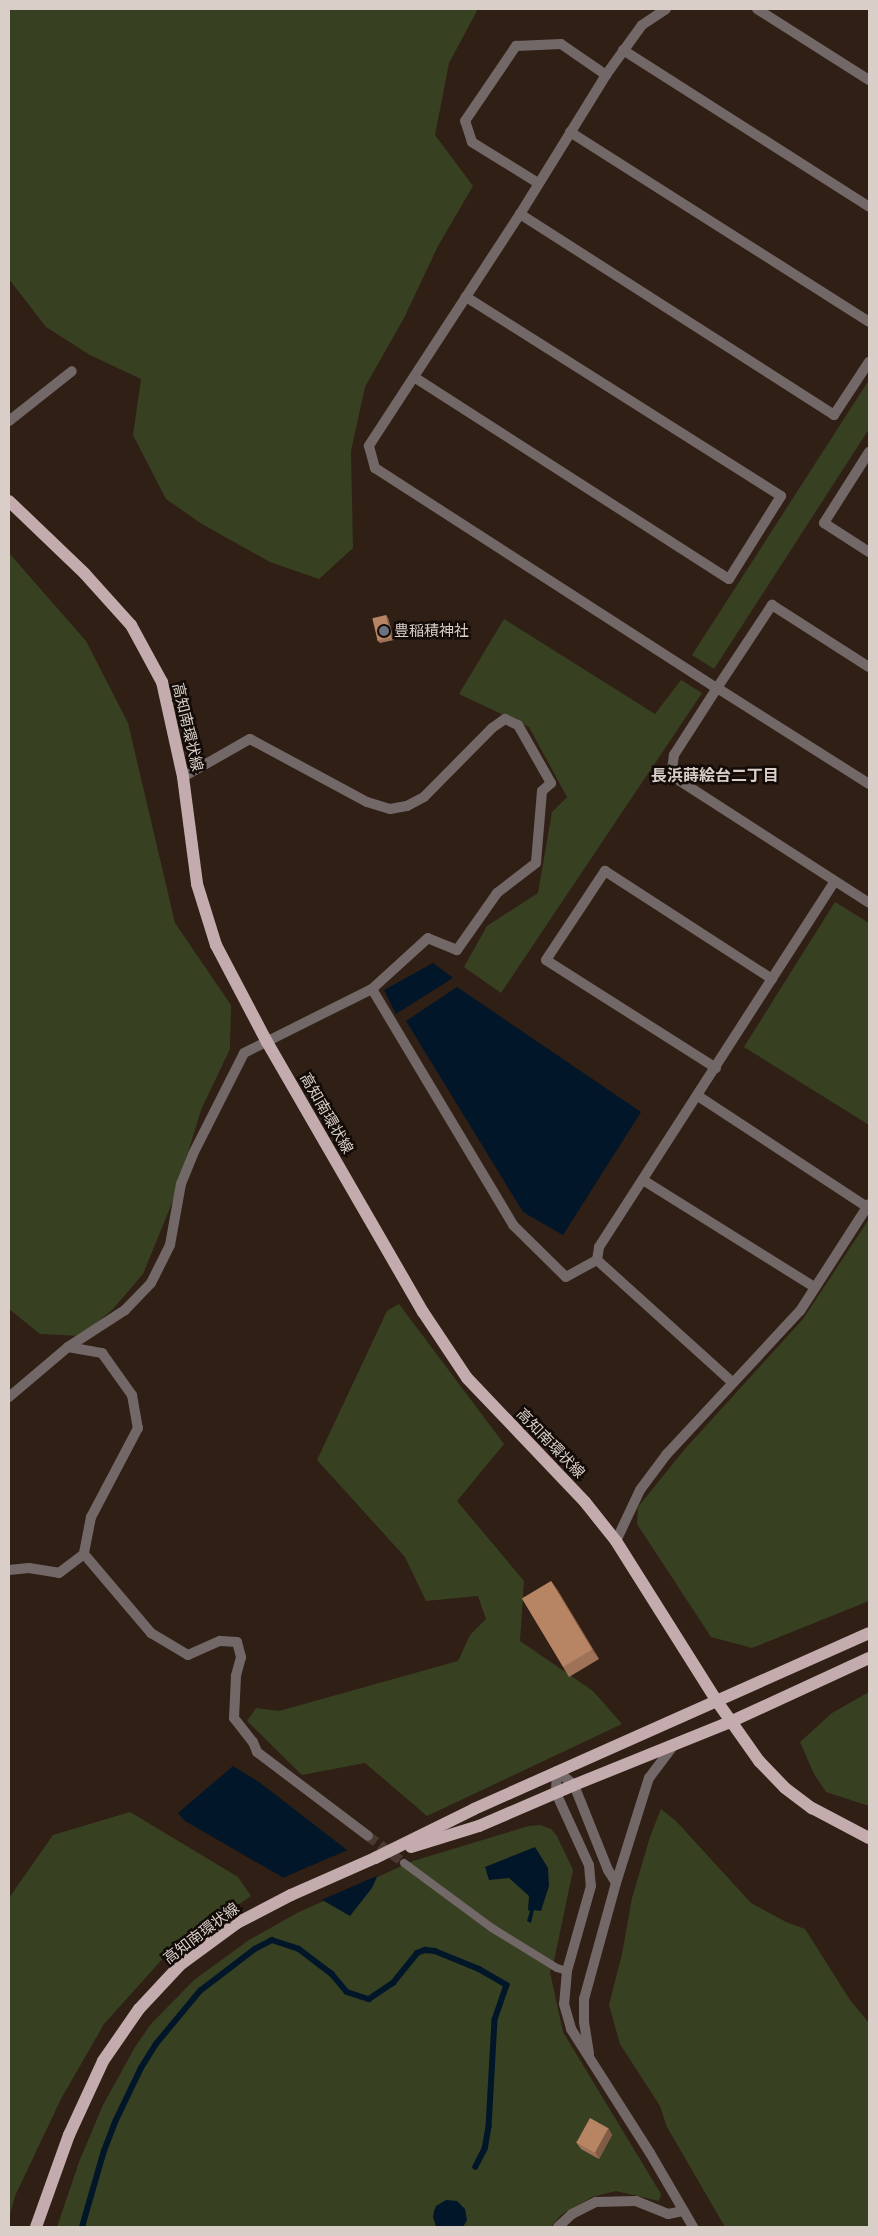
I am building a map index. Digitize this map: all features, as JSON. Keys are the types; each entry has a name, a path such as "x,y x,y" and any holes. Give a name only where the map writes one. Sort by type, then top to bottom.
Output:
{"main road":[{"name":"高知南環状線","path":"9,501 86,574 131,625 162,682 183,777 197,884 216,945 267,1042 423,1312 467,1378 585,1502 616,1540 730,1722 759,1761 785,1788 812,1808 869,1838"},
{"name":"高知南環状線","path":"36,2227 69,2135 103,2061 139,2009 180,1965 237,1923 290,1895 375,1858 557,1771 869,1633"},
{"name":"高知南環状線","path":"375,1858 479,1826 574,1785 730,1722 869,1658"}],"street":[{"path":"666,9 642,25 622,50 520,214 369,446 375,468 869,784"},
{"path":"757,9 869,80"},
{"path":"538,183 472,142 466,121 516,46 560,44 606,75"},
{"path":"622,50 869,207"},
{"path":"570,132 869,322"},
{"path":"520,214 834,415 869,362"},
{"path":"414,377 729,579 781,496 466,297"},
{"path":"9,421 72,371"},
{"path":"869,452 824,523 869,552"},
{"path":"869,667 772,605 674,755 672,770 680,781 869,903"},
{"path":"9,1397 68,1347 125,1310 151,1283 170,1245 181,1184 193,1154 244,1053 372,989 428,938 457,950 497,893 536,863 542,791 551,783 518,726 506,720 492,728 424,797 407,806 390,809 367,802 250,739 183,777"},
{"path":"716,1068 546,960 605,871 772,979"},
{"path":"597,1260 599,1247 644,1180 835,881"},
{"path":"372,989 513,1225 566,1278 597,1260"},
{"path":"616,1540 645,1483 666,1455 800,1311 868,1206 698,1096"},
{"path":"644,1180 814,1288"},
{"path":"597,1260 732,1382"},
{"path":"9,1570 30,1568 59,1573 84,1554 91,1517 138,1428 132,1395 102,1353 68,1347"},
{"path":"84,1554 151,1633 188,1655 220,1640 237,1642 241,1657 236,1676 234,1718 253,1742 257,1752 368,1836"},
{"path":"589,2054 584,2022 584,1999 616,1883 649,1778 674,1744"},
{"path":"557,1771 574,1785 608,1870 616,1883"},
{"path":"557,1771 556,1793 588,1865 591,1886 567,1971 564,2004 571,2029 589,2054 693,2227"},
{"path":"558,2227 572,2214 596,2202 636,2201 668,2214 684,2210"}],"lane":[{"path":"404,1863 492,1928 557,1968 567,1971"}],"green space":[{"path":"9,9 478,9 449,63 435,135 473,186 438,246 404,318 365,387 351,451 353,548 319,579 270,562 202,524 166,499 133,435 141,379 90,355 46,327 9,279"},
{"path":"869,380 869,429 714,669 692,655"},
{"path":"9,553 86,641 128,723 175,923 231,1005 230,1049 201,1110 174,1198 143,1274 113,1309 81,1336 40,1334 9,1309"},
{"path":"504,619 655,714 681,680 702,693 501,993 464,967 487,926 538,893 552,812 567,797 529,727 459,694"},
{"path":"835,902 869,923 869,1125 744,1047"},
{"path":"869,1219 869,1601 752,1648 711,1637 637,1524 638,1507 684,1450 803,1319"},
{"path":"399,1304 504,1444 457,1501 524,1581 520,1641 593,1691 622,1724 427,1816 365,1763 302,1775 247,1721 256,1708 279,1711 458,1661 470,1635 486,1619 478,1596 426,1601 405,1557 317,1460 387,1311"},
{"path":"869,1692 869,1806 826,1792 814,1774 800,1742 832,1713"},
{"path":"661,1809 676,1821 751,1903 786,1922 805,1929 850,2000 869,2023 869,2227 725,2227 667,2127 660,2106 620,2044 609,2005 622,1954 632,1898 650,1837"},
{"path":"130,1812 238,1877 251,1896 166,1955 104,2024 61,2099 15,2196 9,2218 9,1898 53,1835"},
{"path":"540,1825 551,1829 557,1836 573,1870 550,1972 563,2032 661,2194 659,2201 616,2191 592,2197 561,2215 551,2227 57,2227 79,2162 103,2105 135,2047 151,2024 194,1980 249,1940 297,1913 413,1861 529,1826"}],"water":[{"path":"433,963 453,978 396,1014 384,990"},
{"path":"457,987 641,1112 563,1235 523,1212 406,1021"},
{"path":"233,1766 259,1782 347,1850 377,1877 372,1888 350,1916 185,1821 178,1813"},
{"path":"535,1847 548,1868 549,1886 541,1911 534,1910 531,1923 527,1921 530,1911 528,1910 529,1896 509,1878 489,1880 485,1867"},
{"path":"446,2200 457,2201 465,2209 467,2220 463,2227 436,2227 433,2217 434,2211 436,2206"}],"pier":[{"path":"350,1849 379,1875 319,1901 280,1879"}],"building":[{"name":"豊稲積神社","path":"386,615 391,637 378,641 372,618"},
{"path":"551,1581 592,1650 563,1667 522,1599"},
{"path":"590,2118 608,2128 595,2153 576,2142"}],"waterway":[{"path":"82,2227 104,2151 116,2120 141,2068 156,2044 200,1991 255,1949 272,1940 299,1949 332,1974 347,1992 369,1999 393,1983 417,1953 425,1950 435,1951 479,1969 507,1985 495,2020 489,2127 485,2149 476,2167"}],"tunnel":[{"path":"368,1836 404,1863"}],"place":[{"name":"豊稲積神社","path":"384,631"}],"district":[{"name":"長浜蒔絵台二丁目","path":"715,776"}]}
